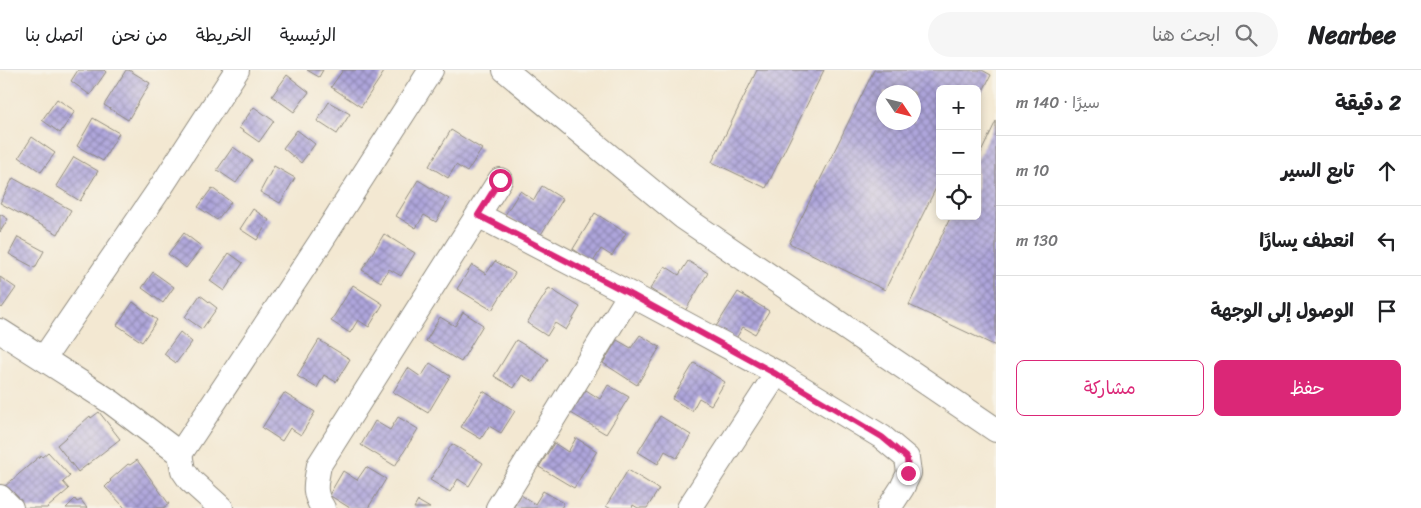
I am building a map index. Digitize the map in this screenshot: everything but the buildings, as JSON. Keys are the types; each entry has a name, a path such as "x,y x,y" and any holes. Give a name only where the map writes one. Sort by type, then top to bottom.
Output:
{"street":[{"path":"44,358 161,187 238,70"},
{"path":"180,454 320,243 431,70"},
{"path":"505,70 683,217 996,430"},
{"path":"323,508 315,488 319,465 500,180"},
{"path":"478,215 630,294 776,374 882,437 907,458 908,473 902,488 889,508"},
{"path":"498,508 630,294"},
{"path":"0,331 111,402 180,454 183,470 190,480 221,508"},
{"path":"689,508 776,374"},
{"path":"0,497 11,508"}],"route":[{"path":"500,180 478,215 630,294 776,374 882,437 907,458 908,473"}]}
